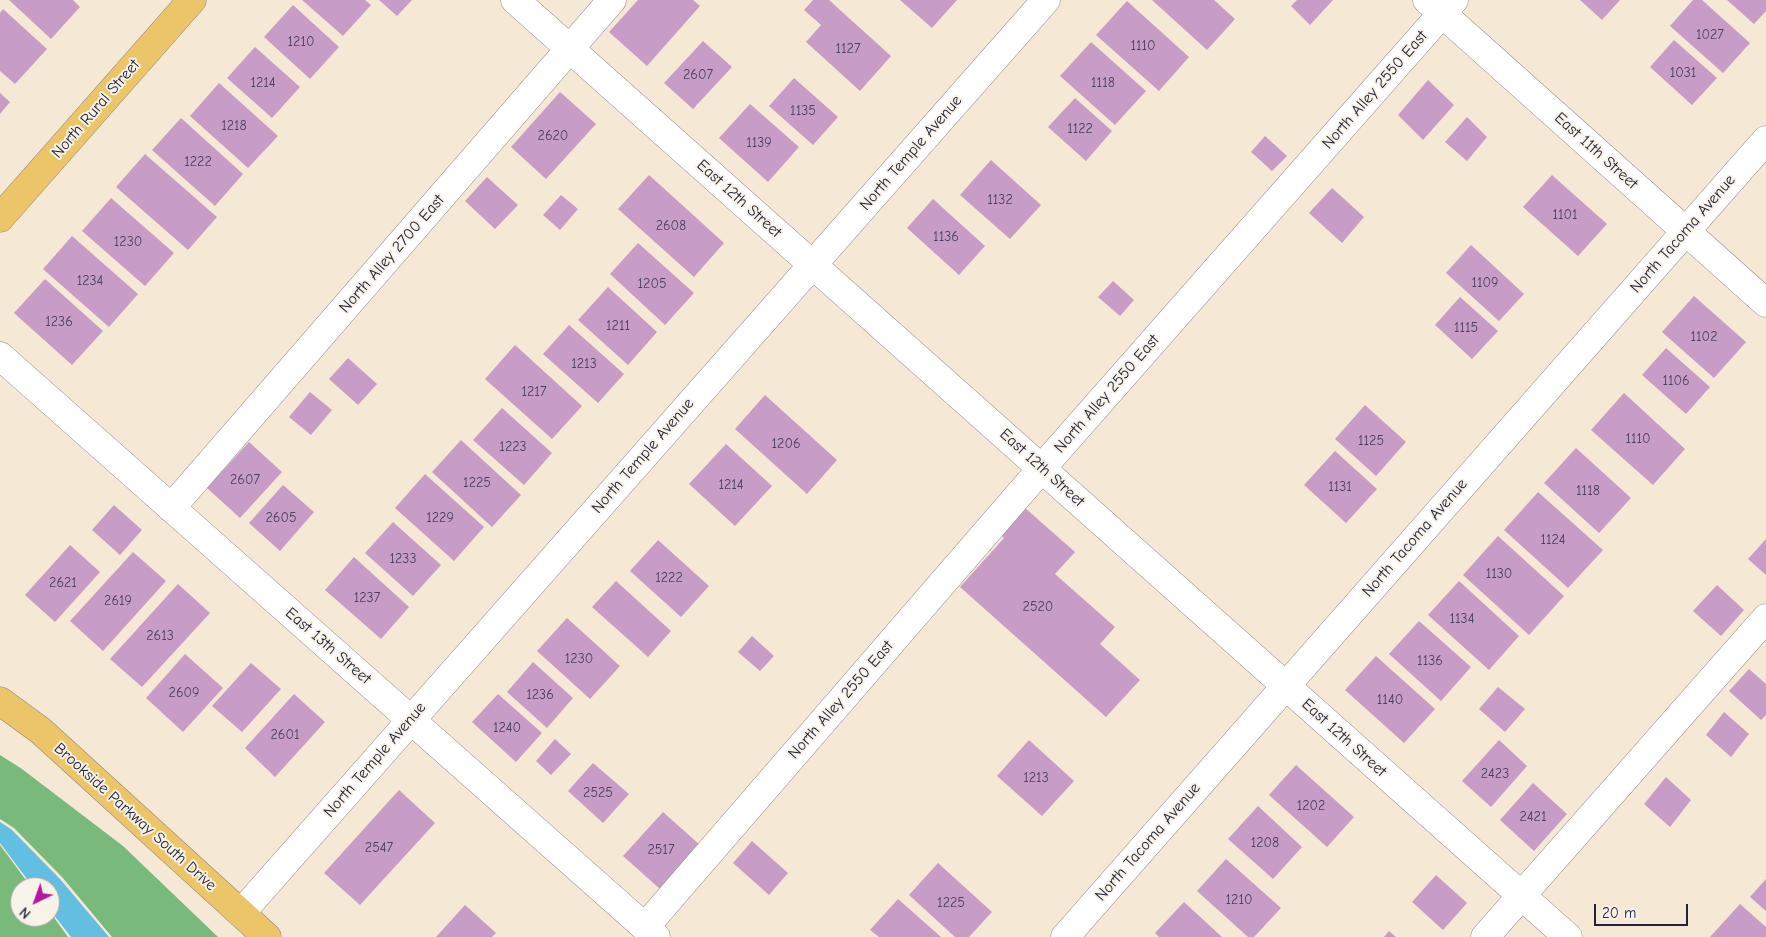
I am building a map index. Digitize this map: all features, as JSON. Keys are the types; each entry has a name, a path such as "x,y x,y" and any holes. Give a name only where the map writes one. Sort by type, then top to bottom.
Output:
{"main road":[{"name":"North Rural Street","path":"0,218 192,0"},
{"name":"Brookside Parkway South Drive","path":"0,701 41,731 267,937"}],"street":[{"name":"East 12th Street","path":"515,0 1568,937"},
{"name":"North Alley 2700 East","path":"171,508 612,0"},
{"name":"North Temple Avenue","path":"240,913 1046,0"},
{"name":"East 11th Street","path":"1441,4 1686,231 1766,302"},
{"name":"North Alley 2550 East","path":"650,932 1042,468 1441,4"},
{"name":"North Tacoma Avenue","path":"1065,937 1766,140"},
{"name":"East 13th Street","path":"0,356 650,932"},
{"path":"1485,937 1766,618"}],"green space":[{"path":"0,755 22,769 123,846 218,937 112,937 62,877 14,828 0,819"},
{"path":"0,845 24,877 10,877 10,927 60,926 68,937 0,937"}],"water":[{"path":"0,822 11,829 58,877 26,877 0,843"},
{"path":"60,879 109,937 71,937 60,923"}],"building":[{"path":"9,0 73,0 80,7 51,39"},
{"path":"302,0 365,0 371,5 343,36"},
{"path":"379,0 412,0 397,16"},
{"path":"638,0 693,0 700,6 647,66 609,32"},
{"path":"813,0 829,0 891,56 860,91 806,42 821,25 804,10"},
{"path":"900,0 957,0 932,28"},
{"path":"1152,0 1214,0 1235,19 1207,50"},
{"path":"1297,0 1333,0 1310,25 1291,6"},
{"path":"1580,0 1620,0 1602,20"},
{"path":"1693,0 1702,0 1750,43 1723,73 1670,26"},
{"path":"1727,0 1766,0 1766,11 1754,24"},
{"path":"1127,1 1189,57 1159,91 1096,35"},
{"path":"293,5 339,47 310,79 264,37"},
{"path":"3,9 47,49 15,84 0,71 0,13"},
{"path":"1674,40 1717,78 1692,105 1650,67"},
{"path":"703,41 732,67 693,109 664,83"},
{"path":"1091,42 1146,91 1115,125 1060,76"},
{"path":"255,47 300,87 272,118 227,78"},
{"path":"794,78 838,117 813,145 769,106"},
{"path":"1428,80 1454,105 1423,140 1398,115"},
{"path":"219,83 278,136 248,168 190,116"},
{"path":"560,92 596,124 546,179 511,147"},
{"path":"0,93 10,102 0,114"},
{"path":"1075,98 1112,131 1086,161 1048,127"},
{"path":"750,104 799,147 768,182 719,138"},
{"path":"1467,117 1487,137 1467,161 1445,142"},
{"path":"181,118 243,174 215,206 152,150"},
{"path":"1265,136 1287,156 1272,171 1251,152"},
{"path":"145,154 217,217 188,250 116,187"},
{"path":"991,160 1041,205 1010,239 960,195"},
{"path":"649,175 724,243 694,277 618,209"},
{"path":"1552,175 1607,224 1578,256 1523,207"},
{"path":"487,177 518,205 495,229 465,201"},
{"path":"1332,188 1364,217 1342,243 1309,213"},
{"path":"561,195 578,209 560,230 543,215"},
{"path":"111,198 174,253 145,286 82,231"},
{"path":"933,199 985,246 959,275 907,228"},
{"path":"72,236 138,294 109,327 43,269"},
{"path":"638,243 694,293 665,325 610,274"},
{"path":"1471,245 1524,294 1499,321 1446,273"},
{"path":"45,279 103,331 72,365 14,313"},
{"path":"1113,281 1134,300 1120,316 1098,297"},
{"path":"608,287 657,332 628,365 578,320"},
{"path":"1694,296 1746,342 1714,378 1662,332"},
{"path":"1460,297 1498,331 1472,359 1435,325"},
{"path":"569,325 624,374 598,403 543,354"},
{"path":"515,345 582,406 552,439 485,379"},
{"path":"1666,348 1710,387 1686,414 1642,375"},
{"path":"348,358 377,384 358,405 329,379"},
{"path":"310,392 332,410 311,435 289,417"},
{"path":"1624,393 1685,449 1653,485 1591,430"},
{"path":"765,395 837,460 807,494 735,429"},
{"path":"1365,405 1406,442 1376,476 1335,439"},
{"path":"502,408 552,453 524,485 473,440"},
{"path":"461,440 521,495 492,527 432,472"},
{"path":"249,442 282,472 240,518 207,488"},
{"path":"726,444 772,486 735,526 689,484"},
{"path":"1576,448 1631,498 1599,533 1544,483"},
{"path":"1335,451 1377,489 1346,523 1304,485"},
{"path":"425,474 484,527 454,561 395,508"},
{"path":"283,485 314,512 280,551 249,523"},
{"path":"1538,492 1603,550 1568,588 1504,530"},
{"path":"114,505 142,530 120,555 92,530"},
{"path":"1024,507 1075,552 1055,574 1115,627 1100,644 1140,680 1106,717 960,587 1004,538 1000,534"},
{"path":"393,522 441,565 413,596 365,553"},
{"path":"1498,536 1564,596 1529,635 1463,575"},
{"path":"1766,539 1766,575 1748,559"},
{"path":"658,540 709,586 681,617 630,571"},
{"path":"70,545 100,572 55,622 25,595"},
{"path":"133,552 166,581 103,651 70,621"},
{"path":"354,557 409,607 381,639 325,590"},
{"path":"616,581 671,631 648,657 592,607"},
{"path":"1459,581 1519,636 1489,670 1428,615"},
{"path":"178,584 210,613 142,687 110,659"},
{"path":"1717,585 1744,610 1721,636 1693,611"},
{"path":"567,618 620,666 590,699 537,651"},
{"path":"1419,621 1471,667 1441,701 1389,654"},
{"path":"752,636 774,656 760,671 738,652"},
{"path":"185,654 223,688 183,732 146,698"},
{"path":"1376,656 1435,709 1404,743 1345,690"},
{"path":"533,662 573,698 547,728 507,692"},
{"path":"251,663 281,689 242,732 212,706"},
{"path":"1749,669 1766,684 1766,715 1761,720 1729,691"},
{"path":"1498,687 1525,709 1505,732 1479,709"},
{"path":"294,694 325,722 275,777 245,748"},
{"path":"498,694 542,733 516,762 472,722"},
{"path":"1724,712 1749,734 1731,757 1706,735"},
{"path":"555,739 571,754 551,775 536,761"},
{"path":"1029,740 1074,781 1042,816 997,776"},
{"path":"1499,740 1527,766 1491,807 1462,781"},
{"path":"593,763 629,794 603,823 568,791"},
{"path":"1296,765 1354,817 1327,847 1269,795"},
{"path":"1666,777 1691,800 1670,827 1644,804"},
{"path":"1533,783 1567,814 1534,851 1500,820"},
{"path":"399,790 435,823 360,905 324,873"},
{"path":"1258,806 1302,847 1273,879 1228,839"},
{"path":"663,812 700,845 660,889 623,856"},
{"path":"752,841 788,873 769,895 733,863"},
{"path":"1226,859 1281,908 1254,937 1248,937 1197,891"},
{"path":"938,863 992,912 969,937 955,937 909,895"},
{"path":"1436,875 1467,903 1443,930 1412,902"},
{"path":"1766,879 1766,911 1750,897"},
{"path":"898,899 941,937 879,937 870,930"},
{"path":"1184,902 1222,937 1159,937 1155,933"},
{"path":"1740,904 1766,927 1766,937 1710,937"},
{"path":"465,905 496,933 492,937 436,937"},
{"path":"1389,931 1396,937 1384,937"}]}
